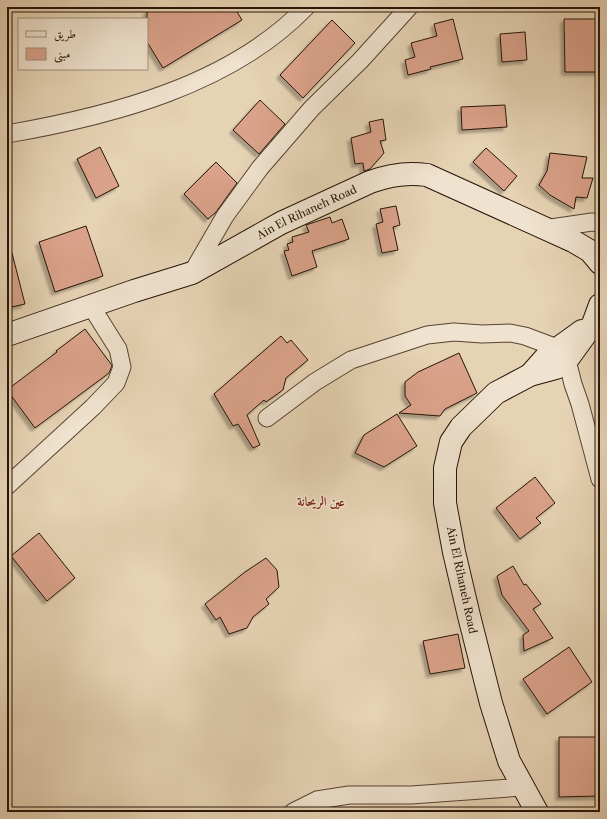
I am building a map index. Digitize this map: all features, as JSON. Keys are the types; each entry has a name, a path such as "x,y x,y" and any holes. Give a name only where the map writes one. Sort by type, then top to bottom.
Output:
{"street":[{"path":"7,134 44,128 106,113 160,95 211,74 250,53 280,32 306,7"},
{"path":"192,273 225,216 260,168 312,108 360,61 409,7"},
{"name":"Ain El Rihaneh Road","path":"7,335 192,273 281,223 370,182 385,177 412,173 427,175 573,241 590,251 600,263"},
{"path":"544,229 592,222 600,223"},
{"path":"7,486 93,407 116,383 122,367 118,349 91,306"},
{"path":"556,358 596,314"},
{"path":"267,418 315,382 351,360 427,335 454,332 482,334 510,333 525,336 556,358 573,384 580,404 600,479"},
{"name":"Ain El Rihaneh Road","path":"537,810 509,761 492,703 454,552 445,503 445,468 451,442 461,427 496,393 530,375 556,358"},
{"path":"293,812 317,800 349,795 411,795 523,787"}],"building":[{"path":"154,7 234,7 242,20 163,68 148,44 147,11"},
{"path":"453,19 463,59 430,67 431,69 408,75 405,60 415,57 411,43 437,36 434,24"},
{"path":"564,19 600,19 600,72 565,72"},
{"path":"332,20 355,43 303,98 280,75"},
{"path":"525,32 527,60 502,62 500,34"},
{"path":"260,100 285,124 259,154 233,130"},
{"path":"505,105 507,127 462,130 461,107"},
{"path":"383,119 386,140 380,141 384,153 370,169 364,171 363,163 355,164 351,138 371,132 369,122"},
{"path":"100,147 119,186 96,198 77,159"},
{"path":"486,148 517,176 504,191 473,162"},
{"path":"550,153 587,157 582,178 593,178 587,198 576,197 574,209 550,195 539,185 547,171"},
{"path":"216,162 237,183 216,212 208,219 184,194"},
{"path":"396,206 400,225 393,227 398,250 382,253 376,224 383,222 380,209"},
{"path":"330,217 332,223 342,219 349,239 312,251 317,267 292,276 284,251 289,250 287,244 293,242 292,237 309,232 306,225"},
{"path":"86,226 103,276 55,292 39,242"},
{"path":"12,253 25,304 7,308 7,254"},
{"path":"85,329 111,364 112,366 109,373 35,428 7,390"},
{"path":"281,336 287,343 291,340 308,360 286,378 283,390 266,402 264,400 247,415 260,445 253,448 238,424 233,426 214,394"},
{"path":"459,353 477,393 445,409 440,416 399,413 411,405 405,396 405,382 418,372"},
{"path":"397,414 417,446 384,467 355,453 364,435"},
{"path":"535,477 555,503 536,518 541,523 520,539 496,508"},
{"path":"39,533 75,578 47,601 11,556"},
{"path":"266,558 277,570 279,587 266,599 269,604 253,617 247,628 229,634 220,617 216,620 205,604 245,572"},
{"path":"513,566 524,585 526,584 541,604 533,609 553,638 524,651 523,635 529,631 502,595 497,576"},
{"path":"458,634 465,668 430,674 423,641"},
{"path":"569,647 592,682 547,714 523,679"},
{"path":"559,737 600,737 600,796 559,797"}],"district":[{"name":"عين الريحانة","path":"321,501"}]}
